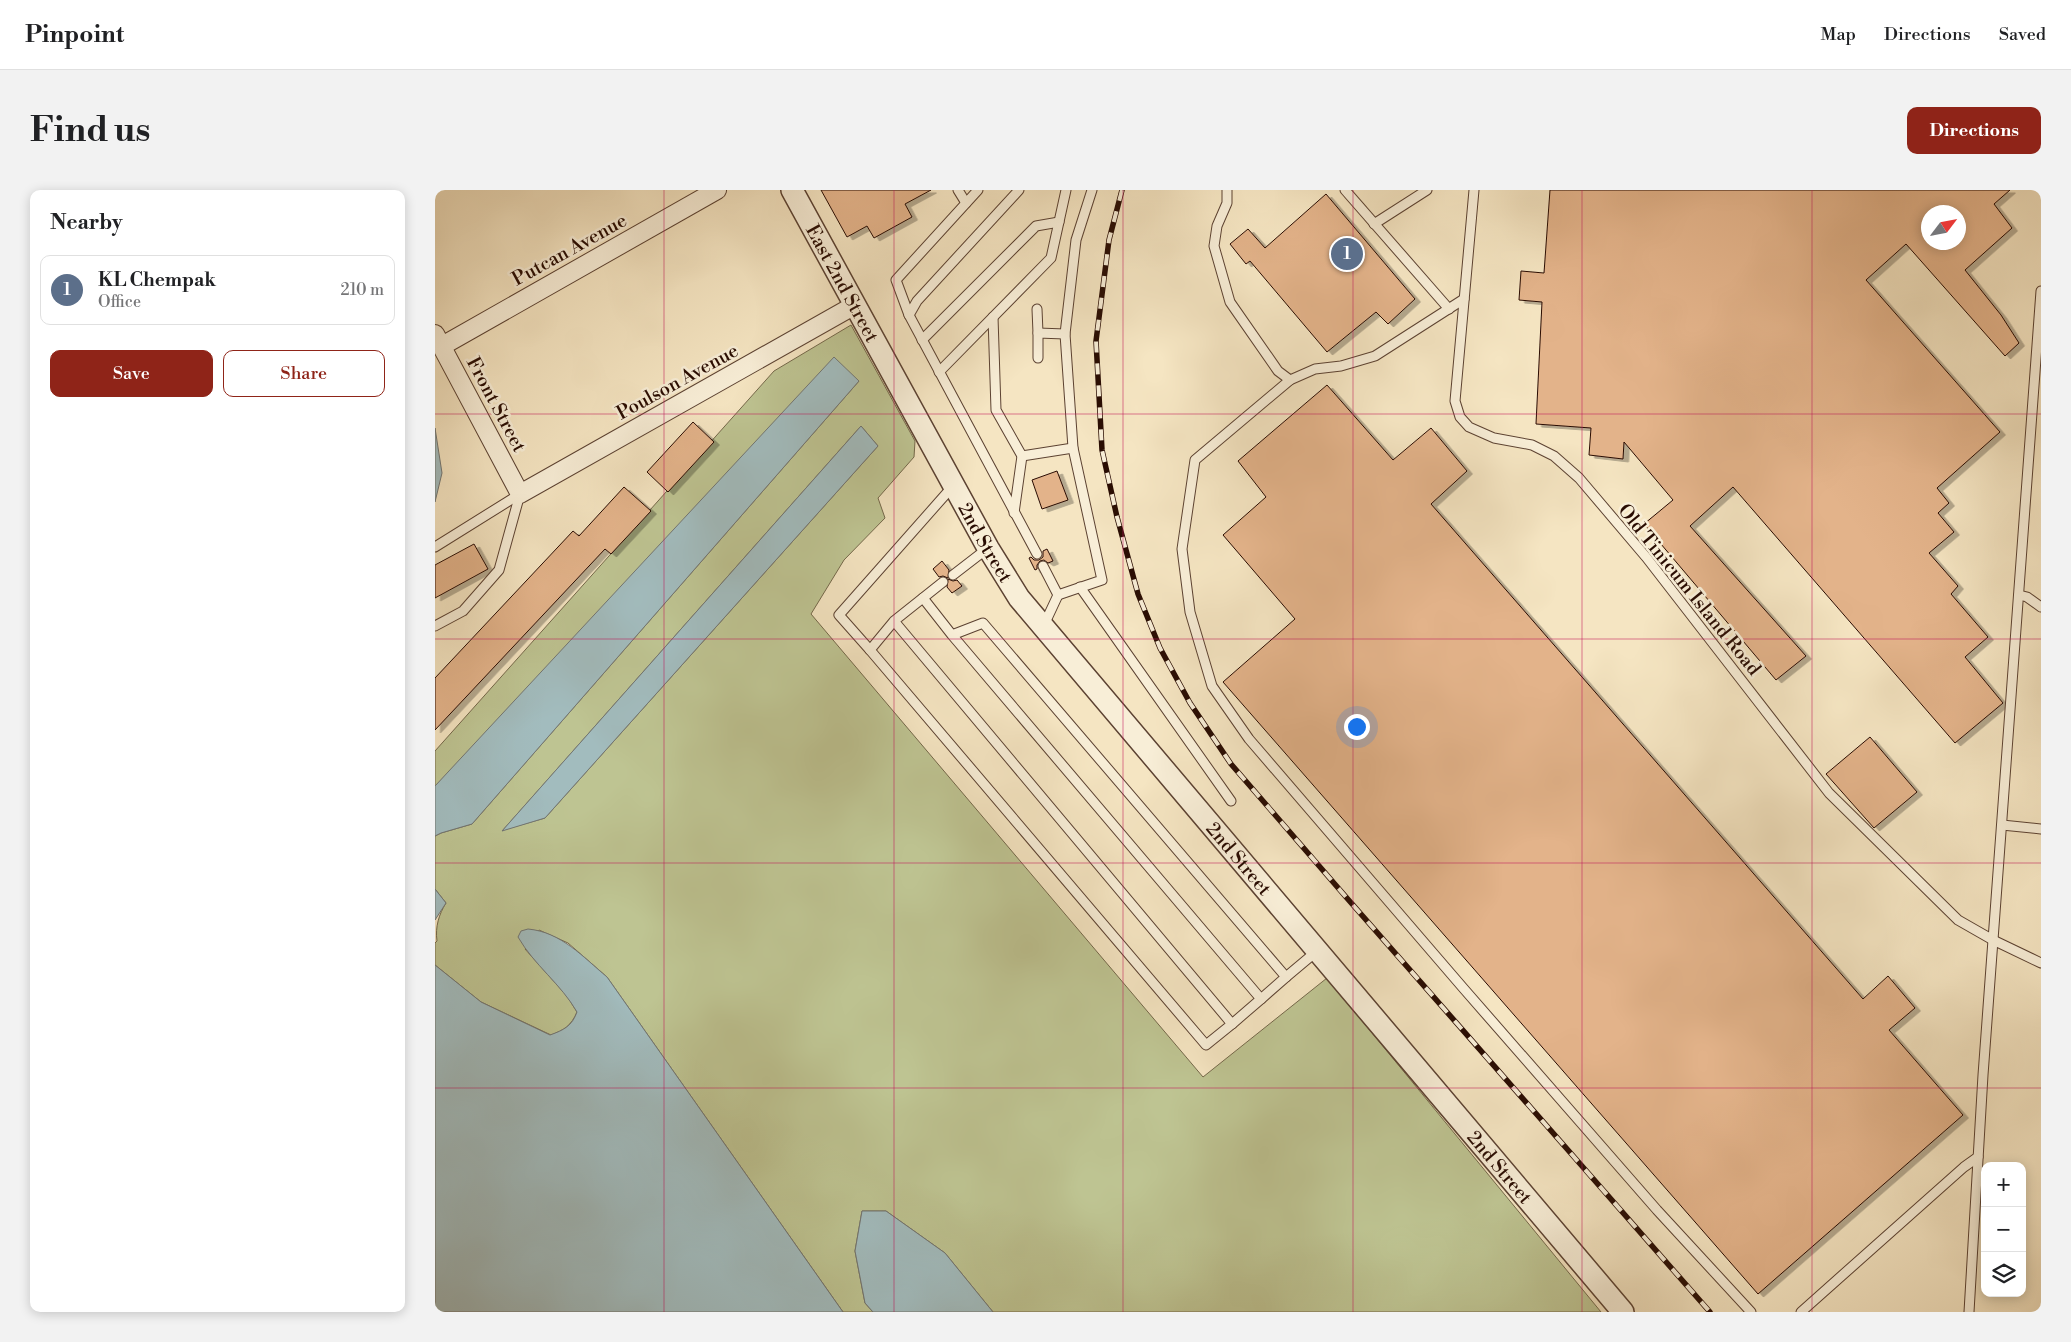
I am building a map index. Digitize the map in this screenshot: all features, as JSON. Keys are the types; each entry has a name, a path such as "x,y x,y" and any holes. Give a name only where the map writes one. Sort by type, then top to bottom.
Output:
{"street":[{"name":"Putcan Avenue","path":"438,340 717,190"},
{"name":"East 2nd Street","path":"792,190 894,377"},
{"name":"Poulson Avenue","path":"521,494 855,305"},
{"name":"Front Street","path":"438,340 521,494"},
{"name":"2nd Street","path":"894,377 988,548 1019,598 1623,1312"}],"lane":[{"path":"958,190 966,203"},
{"path":"978,190 896,280 909,315 1037,554"},
{"path":"909,315 917,301 1019,190"},
{"path":"939,372 1051,258 1065,190"},
{"path":"1043,627 1058,595 1102,580 1073,448 1065,334 1076,240 1092,190"},
{"path":"1227,190 1227,203 1217,226 1214,246 1230,302 1278,370 1290,380"},
{"path":"1345,190 1449,309"},
{"path":"1374,224 1427,190"},
{"name":"Old Tinicum Island Road","path":"1474,190 1455,401 1460,417 1469,426 1494,438 1532,445 1554,456 1579,478 1646,557 1829,793 1958,920 1993,940 2041,963"},
{"path":"922,340 1036,226 1059,222"},
{"path":"1969,1312 1993,940 2041,291"},
{"path":"1464,299 1375,356 1341,366 1315,369 1290,380 1195,460 1182,549 1191,612 1211,686 1249,739 1451,975 1657,1210 1751,1312"},
{"path":"1037,309 1038,358"},
{"path":"993,318 996,410 1022,456 1014,513"},
{"path":"1038,333 1065,334"},
{"path":"1022,456 1073,448"},
{"path":"954,485 839,615 1206,1045 1317,951"},
{"path":"435,547 521,494"},
{"path":"435,626 463,611 499,570 521,494"},
{"path":"953,575 988,548"},
{"path":"1043,566 1058,595"},
{"path":"870,650 894,621 943,582"},
{"path":"1080,587 1231,801"},
{"path":"2019,595 2027,597 2041,607"},
{"path":"923,598 952,635 1261,999"},
{"path":"894,621 1232,1024"},
{"path":"952,635 983,623 1287,977"},
{"path":"2002,825 2041,829"},
{"path":"1801,1312 1964,1167 1978,1157"}],"green space":[{"path":"851,325 915,441 914,457 878,498 885,518 844,560 811,614 1203,1077 1327,978 1601,1312 993,1312 945,1253 886,1211 862,1211 855,1251 865,1303 873,1312 843,1312 607,977 568,943 539,930 525,949 567,996 577,1012 567,1027 551,1035 481,1002 435,965 437,926 446,903 435,889 435,836 472,824 859,381 435,786 435,751 774,371","holes":["861,426 878,446 545,818 503,830"]}],"water":[{"path":"834,357 859,381 472,824 435,836 435,786"},
{"path":"861,426 878,446 545,818 502,831"},
{"path":"435,428 442,473 435,502"},
{"path":"435,889 446,903 435,920"},
{"path":"528,929 540,931 561,940 607,977 843,1312 435,1312 435,965 481,1002 550,1035 570,1024 577,1012 518,937 521,931"},
{"path":"862,1211 886,1211 945,1253 993,1312 873,1312 865,1303 855,1251"}],"building":[{"path":"821,190 931,190 905,204 912,217 874,238 867,226 847,237"},
{"path":"1550,190 2010,190 1994,204 2012,228 1965,270 2001,315 2019,343 2005,356 1906,244 1866,280 2000,432 1937,488 1949,503 1938,513 1954,532 1929,553 1958,586 1951,594 1988,637 1965,657 2003,703 1955,743 1733,487 1690,526 1806,656 1776,680 1644,524 1673,500 1624,442 1623,459 1589,455 1591,428 1536,424 1542,302 1519,300 1521,271 1544,273"},
{"path":"1326,194 1415,299 1388,324 1376,312 1327,352 1250,261 1246,264 1230,244 1248,229 1265,248"},
{"path":"1327,385 1393,460 1431,428 1467,471 1431,504 1863,999 1888,976 1915,1008 1889,1030 1963,1115 1758,1294 1223,682 1295,619 1223,535 1266,497 1238,461"},
{"path":"693,422 714,442 668,492 647,472"},
{"path":"1057,471 1068,500 1042,509 1032,480"},
{"path":"624,487 651,511 611,554 605,549 435,730 435,678 573,531 579,536"},
{"path":"474,544 488,569 435,598 435,565"},
{"path":"1047,549 1053,561 1048,563 1044,560 1040,561 1035,570 1029,558 1039,560 1043,557 1043,551"},
{"path":"942,561 949,570 948,578 939,577 933,569"},
{"path":"948,579 957,580 962,586 952,593 947,587"},
{"path":"1870,737 1917,792 1874,828 1826,774"}],"railway":[{"path":"1122,190 1109,240 1096,341 1102,450 1117,517 1138,594 1160,648 1190,703 1231,764 1710,1312"}],"place":[{"name":"KL Chempak","path":"1347,254"}]}
